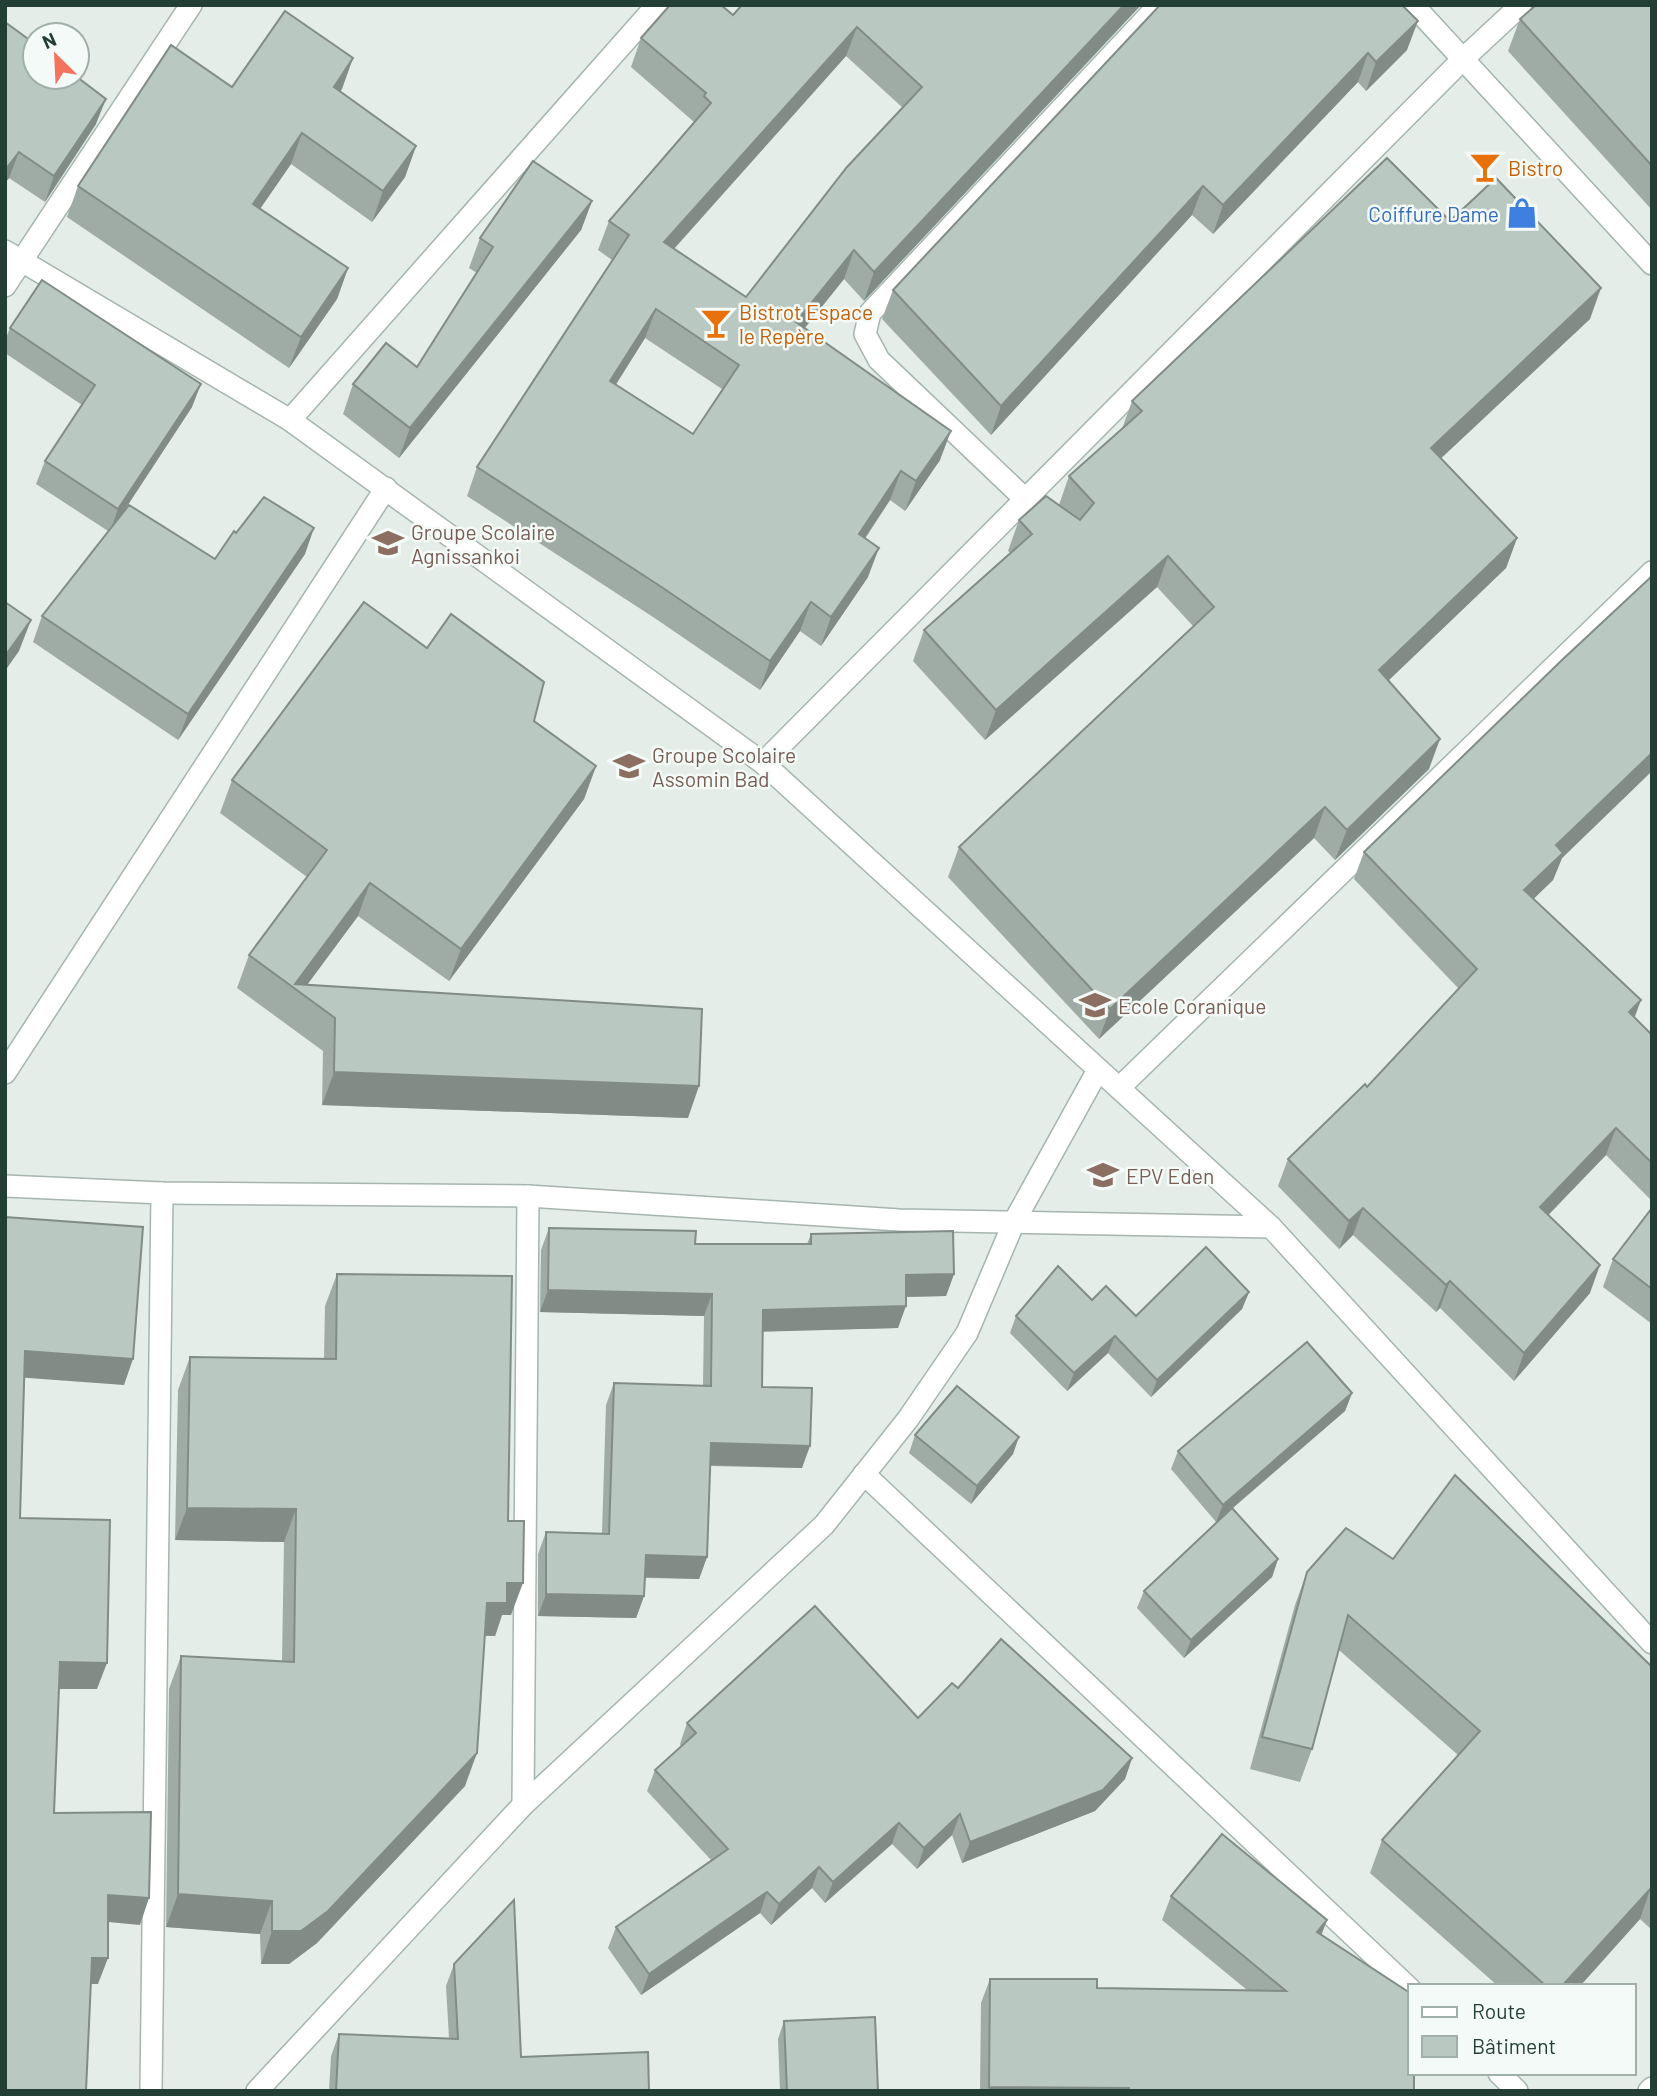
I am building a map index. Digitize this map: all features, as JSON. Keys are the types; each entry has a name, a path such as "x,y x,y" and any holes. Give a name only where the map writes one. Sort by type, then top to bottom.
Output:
{"street":[{"path":"5,286 14,255 191,5"},
{"path":"290,419 657,5"},
{"path":"1025,499 879,360 865,334 870,313 1159,5"},
{"path":"1413,5 1652,264"},
{"path":"763,763 1463,59 1521,5"},
{"path":"14,255 290,419 763,763 1271,1227 1652,1643"},
{"path":"5,1073 386,488"},
{"path":"1119,1088 1652,572"},
{"path":"257,2091 523,1805 824,1525 908,1419 967,1333 1014,1222 1098,1070"},
{"path":"5,1186 162,1193 528,1196 899,1220 1271,1227"},
{"path":"151,2091 162,1193"},
{"path":"523,1805 528,1196"},
{"path":"864,1474 1408,1987"},
{"path":"1501,2075 1517,2091"}],"building":[{"path":"670,5 721,5 733,15 742,5 1124,5 874,272 854,250 796,322 951,431 916,481 901,471 859,534 879,548 831,617 811,602 770,661 477,467 629,235 609,221 711,103 704,96 706,93 641,38","holes":["857,27 922,87 847,167 746,297 664,242","656,309 739,365 693,434 610,381"]},
{"path":"1160,5 1402,5 1418,21 1376,62 1368,53 1223,205 1203,186 1001,406 893,290"},
{"path":"1536,5 1652,5 1652,166 1520,19"},
{"path":"285,11 353,58 334,87 416,146 383,191 302,133 253,204 348,268 301,337 78,186 171,45 232,87"},
{"path":"5,22 21,34 21,91 91,91 91,88 106,99 54,176 19,152 5,170"},
{"path":"1387,158 1450,221 1496,178 1601,288 1431,448 1517,538 1379,670 1440,739 1347,830 1325,807 1110,1009 959,847 1214,607 1168,556 996,710 924,630 1032,534 1019,520 1046,496 1080,520 1094,503 1069,476 1142,411 1132,401"},
{"path":"533,161 592,201 410,428 353,384 386,343 417,367 493,247 480,238"},
{"path":"42,280 201,384 118,509 45,461 95,385 10,328"},
{"path":"264,497 314,528 188,714 42,616 129,505 215,559 234,531 236,533"},
{"path":"1652,576 1652,753 1556,845 1563,853 1524,890 1641,1000 1629,1012 1652,1035 1652,1163 1616,1128 1540,1207 1600,1265 1524,1353 1450,1281 1446,1285 1363,1208 1349,1221 1288,1159 1365,1084 1367,1087 1477,969 1364,852"},
{"path":"5,602 31,620 5,656"},
{"path":"364,602 427,648 451,614 544,682 534,721 596,766 461,949 370,883 295,984 702,1009 699,1086 334,1072 335,1018 249,955 327,850 232,780"},
{"path":"1652,1208 1652,1289 1613,1259"},
{"path":"5,1217 143,1227 133,1359 25,1351 20,1518 110,1520 107,1663 60,1662 54,1813 151,1812 149,1898 108,1895 108,1958 92,1958 86,2091 5,2091"},
{"path":"549,1228 696,1231 695,1244 811,1244 811,1234 953,1231 954,1274 906,1275 906,1306 763,1310 762,1387 812,1388 810,1446 711,1443 707,1557 646,1555 644,1596 546,1594 546,1532 609,1534 614,1383 711,1386 712,1294 548,1290"},
{"path":"1206,1247 1249,1292 1157,1380 1115,1336 1074,1373 1016,1316 1058,1266 1092,1300 1106,1286 1136,1316"},
{"path":"337,1274 512,1276 508,1521 524,1521 523,1583 507,1583 507,1603 487,1603 477,1753 328,1911 301,1931 272,1931 272,1901 178,1894 181,1656 294,1662 296,1509 187,1508 190,1357 336,1359"},
{"path":"1307,1342 1352,1393 1223,1505 1178,1451"},
{"path":"957,1386 1019,1437 977,1486 915,1435"},
{"path":"1455,1475 1652,1667 1652,1887 1564,1984 1544,1984 1382,1840 1480,1731 1348,1615 1312,1749 1262,1737 1307,1572 1346,1528 1393,1559"},
{"path":"1232,1508 1278,1559 1191,1640 1144,1591"},
{"path":"815,1606 918,1718 952,1683 958,1688 1001,1639 1132,1758 1103,1790 970,1842 960,1814 924,1848 899,1823 833,1882 819,1867 779,1904 767,1892 649,1974 616,1927 728,1849 655,1770 696,1733 687,1723"},
{"path":"1222,1834 1327,1920 1317,1932 1408,1992 1408,2075 1414,2075 1414,2091 1129,2091 1129,2088 989,2087 990,1979 1097,1979 1097,1988 1286,1991 1171,1896"},
{"path":"514,1900 521,2057 648,2052 649,2091 336,2091 339,2034 458,2039 454,1964"},
{"path":"875,2017 878,2091 787,2091 784,2021"}],"place":[{"name":"Bistro","path":"1485,167"},
{"name":"Coiffure Dame","path":"1522,213"},
{"name":"Bistrot Espace le Repère","path":"716,323"},
{"name":"Groupe Scolaire Agnissankoi","path":"388,543"},
{"name":"Groupe Scolaire Assomin Bad","path":"629,766"},
{"name":"Ecole Coranique","path":"1095,1005"},
{"name":"EPV Eden","path":"1103,1175"}]}
